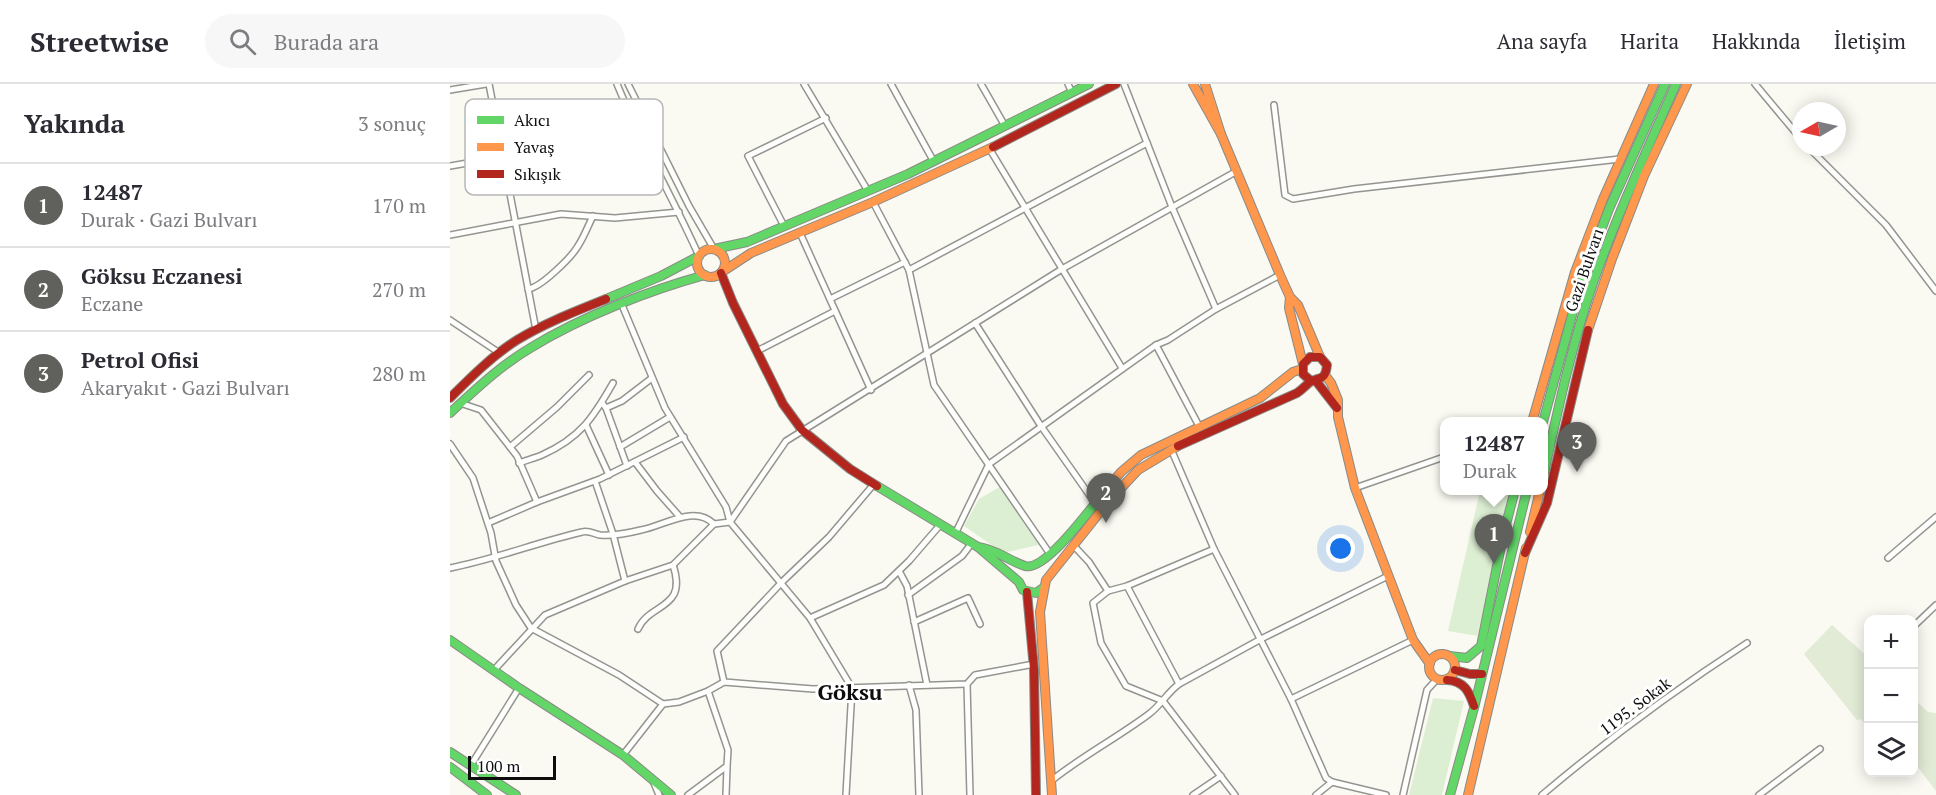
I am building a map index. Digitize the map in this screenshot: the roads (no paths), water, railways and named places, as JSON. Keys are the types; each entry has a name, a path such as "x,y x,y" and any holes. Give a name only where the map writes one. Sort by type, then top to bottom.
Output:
{"main road":[{"path":"450,398 498,352 536,330 669,274 705,250 747,242 934,162 1089,84"},
{"path":"450,413 486,379 531,347 576,323 676,283 715,274 751,253 873,202 989,148 1116,84"},
{"path":"1193,84 1221,134"},
{"path":"1205,84 1221,134 1280,275 1290,297 1298,306 1320,357 1327,365 1325,375"},
{"path":"1533,417 1575,272 1620,159 1654,84"},
{"name":"Gazi Bulvarı","path":"1544,417 1580,286 1609,209 1665,84"},
{"name":"Gazi Bulvarı","path":"1548,456 1567,374 1593,285 1619,211 1676,84"},
{"path":"1525,553 1547,503 1583,345 1612,259 1644,176 1687,84"},
{"path":"714,249 722,254 725,263 715,274"},
{"path":"699,256 699,269 715,274 733,303 783,404 802,430 850,469 955,534 975,545 1043,571 1044,584 1040,612 1052,795"},
{"path":"1290,297 1289,308 1306,378 1314,381 1337,408"},
{"path":"1019,582 1020,573 1050,554 1062,543 1121,472 1140,455 1260,398 1302,366 1310,357 1320,357"},
{"path":"1027,592 1036,593 1108,502 1138,470 1171,449 1297,393 1325,375"},
{"path":"1325,375 1331,382 1338,400 1337,408 1355,488 1413,640 1430,664 1431,673 1465,686 1470,693 1474,708"},
{"path":"1422,651 1464,659 1472,656 1481,646 1514,495"},
{"path":"1450,794 1474,708 1526,495"},
{"path":"1468,795 1539,495"},
{"path":"975,545 1004,568 1027,592 1034,664 1036,795"},
{"path":"450,640 519,688 624,755 671,795"},
{"path":"1430,664 1434,658 1445,655"},
{"path":"1445,655 1454,662 1455,670 1446,680"},
{"path":"1455,670 1482,674"},
{"path":"1473,795 1482,735"},
{"path":"450,752 516,795"},
{"path":"450,767 487,795"}],"street":[{"path":"450,90 487,84 490,99"},
{"path":"617,84 623,99"},
{"path":"628,84 635,99"},
{"path":"804,84 868,191"},
{"path":"891,84 934,162"},
{"path":"981,84 1005,126"},
{"path":"1068,84 1072,93"},
{"path":"1124,84 1172,207 1216,309"},
{"path":"1755,84 1792,128"},
{"path":"1274,105 1285,195 1293,199 1366,188 1620,159"},
{"path":"784,226 748,156 826,118"},
{"path":"909,270 1147,143"},
{"path":"989,148 1122,368"},
{"path":"663,156 714,249"},
{"path":"1817,156 1886,225 1936,291"},
{"path":"450,166 465,163"},
{"path":"494,670 545,615 625,581 673,565 714,524 730,522 786,441 802,430 871,390 1062,269 1237,171"},
{"path":"663,181 699,256"},
{"path":"509,195 536,330"},
{"path":"873,202 909,270 934,385 1050,554"},
{"path":"450,235 561,214 615,218 679,212"},
{"path":"528,289 535,287 566,261 577,248 593,216"},
{"path":"800,233 871,390"},
{"path":"830,299 905,262"},
{"path":"955,534 989,464 1156,345 1168,340 1216,309 1280,275"},
{"path":"622,304 670,417 726,507 730,522 810,618 852,688 846,795"},
{"path":"757,351 835,311"},
{"path":"450,320 498,352"},
{"path":"975,323 1041,426 1095,503"},
{"path":"1156,345 1198,426"},
{"path":"510,447 557,407 589,375"},
{"path":"604,405 622,401 652,378"},
{"path":"519,463 540,456 566,442 586,425 604,405 613,383"},
{"path":"460,403 481,410 510,447 537,502"},
{"path":"604,405 627,466"},
{"path":"620,447 670,417"},
{"path":"586,425 609,475"},
{"path":"488,523 609,475 684,438"},
{"path":"450,444 473,478 488,523 496,558 516,605 531,628 619,675 663,704 679,702 724,682 813,689 967,684"},
{"path":"1171,449 1214,549 1291,699 1326,778 1332,782 1386,795"},
{"path":"1355,488 1440,458"},
{"path":"635,462 680,518"},
{"path":"595,481 613,534 625,581"},
{"path":"724,682 717,651 782,582 829,537 874,484"},
{"path":"450,568 496,558 586,531 601,535 644,530 692,516 708,519 714,524"},
{"path":"1888,558 1936,517"},
{"path":"810,618 884,585 940,525"},
{"path":"909,595 975,545"},
{"path":"1074,546 1089,562 1108,591"},
{"path":"1214,549 1127,586 1108,591 1093,603 1101,643 1126,686 1163,701 1235,795"},
{"path":"638,629 641,623 670,602 677,587 673,565"},
{"path":"899,571 907,586 927,684"},
{"path":"1051,781 1067,767 1149,714 1163,701 1168,692 1179,684 1261,639 1388,576"},
{"path":"1127,586 1179,684"},
{"path":"914,622 968,598 980,624"},
{"path":"1918,622 1936,606"},
{"path":"1291,699 1413,640"},
{"name":"1195. Sokak","path":"1542,795 1638,719 1747,643"},
{"path":"970,795 967,684 975,675 1034,664"},
{"path":"1403,795 1427,690 1446,680"},
{"path":"909,685 916,710 919,795"},
{"path":"471,765 519,688"},
{"path":"708,691 728,750 726,795"},
{"path":"624,755 663,704"},
{"path":"1759,795 1820,749"},
{"path":"688,795 727,766"},
{"path":"1193,795 1221,776"},
{"path":"652,780 659,795"},
{"path":"1316,795 1332,782"}],"place":[{"name":"Petrol Ofisi","path":"1577,472"},
{"name":"Göksu Eczanesi","path":"1106,523"},
{"name":"12487","path":"1494,564"}],"district":[{"name":"Göksu","path":"850,691"}]}
